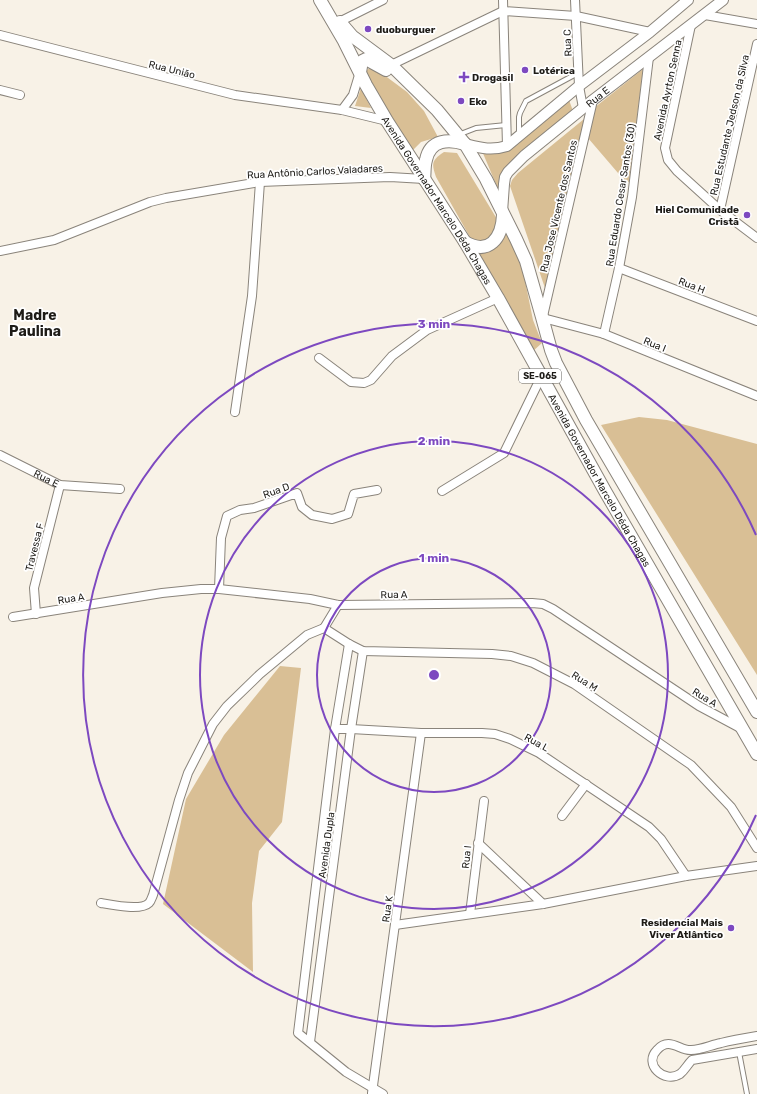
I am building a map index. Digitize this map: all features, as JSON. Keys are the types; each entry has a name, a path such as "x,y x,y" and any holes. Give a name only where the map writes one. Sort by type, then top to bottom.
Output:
{"main road":[{"name":"Avenida Governador Marcelo Déda Chagas","path":"320,0 352,36 391,65 437,110 462,139 486,179 526,261 553,357 586,420 757,712"},
{"name":"Avenida Governador Marcelo Déda Chagas","path":"320,0 344,41 386,121 465,242 498,298 541,377 757,754"},
{"path":"360,72 362,61 366,59 414,88"},
{"path":"424,179 426,159 433,147 439,142 446,140 454,141 462,139"},
{"path":"465,242 471,246 478,247 489,245 496,240 502,227 502,213"}],"street":[{"path":"340,22 382,0"},
{"path":"462,139 487,149 497,149 507,146 503,0"},
{"name":"Rua C","path":"575,0 578,73 582,108"},
{"name":"Rua E","path":"507,146 579,86 650,32 688,0"},
{"name":"Rua E","path":"502,213 504,184 508,172 524,156 592,100 723,0"},
{"path":"391,65 503,12 576,16 650,32"},
{"path":"705,15 757,24"},
{"name":"Avenida Ayrton Senna","path":"691,25 665,148 668,160 677,171 720,210 757,238"},
{"name":"Rua União","path":"0,35 235,95 342,110 386,121"},
{"name":"Rua Estudante Jedson da Silva","path":"720,210 757,44"},
{"name":"Rua Eduardo Cesar Santos (30)","path":"604,334 619,268 632,197 649,57"},
{"path":"342,110 353,95 360,72"},
{"path":"0,90 20,95"},
{"name":"Rua Jose Vicente dos Santos","path":"543,318 592,100"},
{"name":"Rua Antônio Carlos Valadares","path":"0,251 54,240 150,202 260,182 390,177 424,179"},
{"path":"235,412 251,302 260,182"},
{"name":"Rua H","path":"619,268 757,321"},
{"path":"319,358 351,382 364,383 371,380 392,356 424,332 498,298"},
{"name":"Rua I","path":"543,318 604,334 757,396"},
{"path":"442,491 504,453 541,377"},
{"name":"Rua E","path":"0,455 60,485 120,489"},
{"name":"Travessa F","path":"36,614 34,588 60,485"},
{"name":"Rua D","path":"219,589 222,538 227,516 240,510 254,508 297,493 302,507 312,515 332,519 348,514 354,494 377,490"},
{"name":"Rua A","path":"13,617 162,593 219,589 310,599 338,605 543,604 553,609 700,706 742,730"},
{"path":"101,903 138,907 145,906 149,903 153,894 186,780 213,724 227,706 260,674 307,635 324,628 338,605"},
{"name":"Rua M","path":"324,628 349,644 364,651 504,655 522,659 543,668 579,687 691,765 731,807 757,848"},
{"name":"Avenida Dupla","path":"349,644 335,730 298,1034 310,1042 351,729 364,651"},
{"name":"Rua L","path":"335,730 351,729 421,733 482,733 495,734 510,739 539,753 655,831 686,876"},
{"name":"Rua K","path":"373,1091 421,733"},
{"path":"562,816 586,784"},
{"name":"Rua I","path":"470,914 484,801"},
{"path":"478,843 543,904"},
{"path":"395,925 543,904 686,876 757,866"},
{"path":"757,1036 693,1050 688,1050 677,1045 666,1044 656,1050 652,1062 655,1070 662,1076 669,1077 678,1075 692,1060 757,1049"},
{"path":"310,1042 340,1067 373,1091 383,1094"}],"lane":[{"path":"519,136 519,117 526,101 578,73"},
{"path":"462,139 476,128 507,125"},
{"path":"739,1052 747,1094"}],"shaded area":[{"path":"371,67 376,69 407,92 424,111 438,137 421,142 411,152 365,74"},
{"path":"643,69 629,182 624,180 588,138 593,120 594,108"},
{"path":"361,88 371,108 355,106"},
{"path":"569,100 573,111 508,165 501,196 482,151 488,153"},
{"path":"584,119 546,291 510,186 512,180 518,173"},
{"path":"444,152 457,153 497,219 493,236 484,244 471,239 436,177 433,165 437,157"},
{"path":"505,230 522,266 533,320 542,343 532,352 477,253 492,250 496,247"},
{"path":"639,417 667,420 757,444 757,675 601,425"},
{"path":"280,666 301,668 282,822 259,851 252,903 253,972 163,904 186,799 224,735"}],"place":[{"name":"duoburguer","path":"368,29"},
{"name":"Lotérica","path":"525,70"},
{"name":"Drogasil","path":"464,77"},
{"name":"Eko","path":"461,101"},
{"name":"Hiel Comunidade Cristã","path":"747,215"},
{"name":"Residencial Mais Viver Atlântico","path":"731,928"}],"district":[{"name":"Madre Paulina","path":"35,324"}]}
